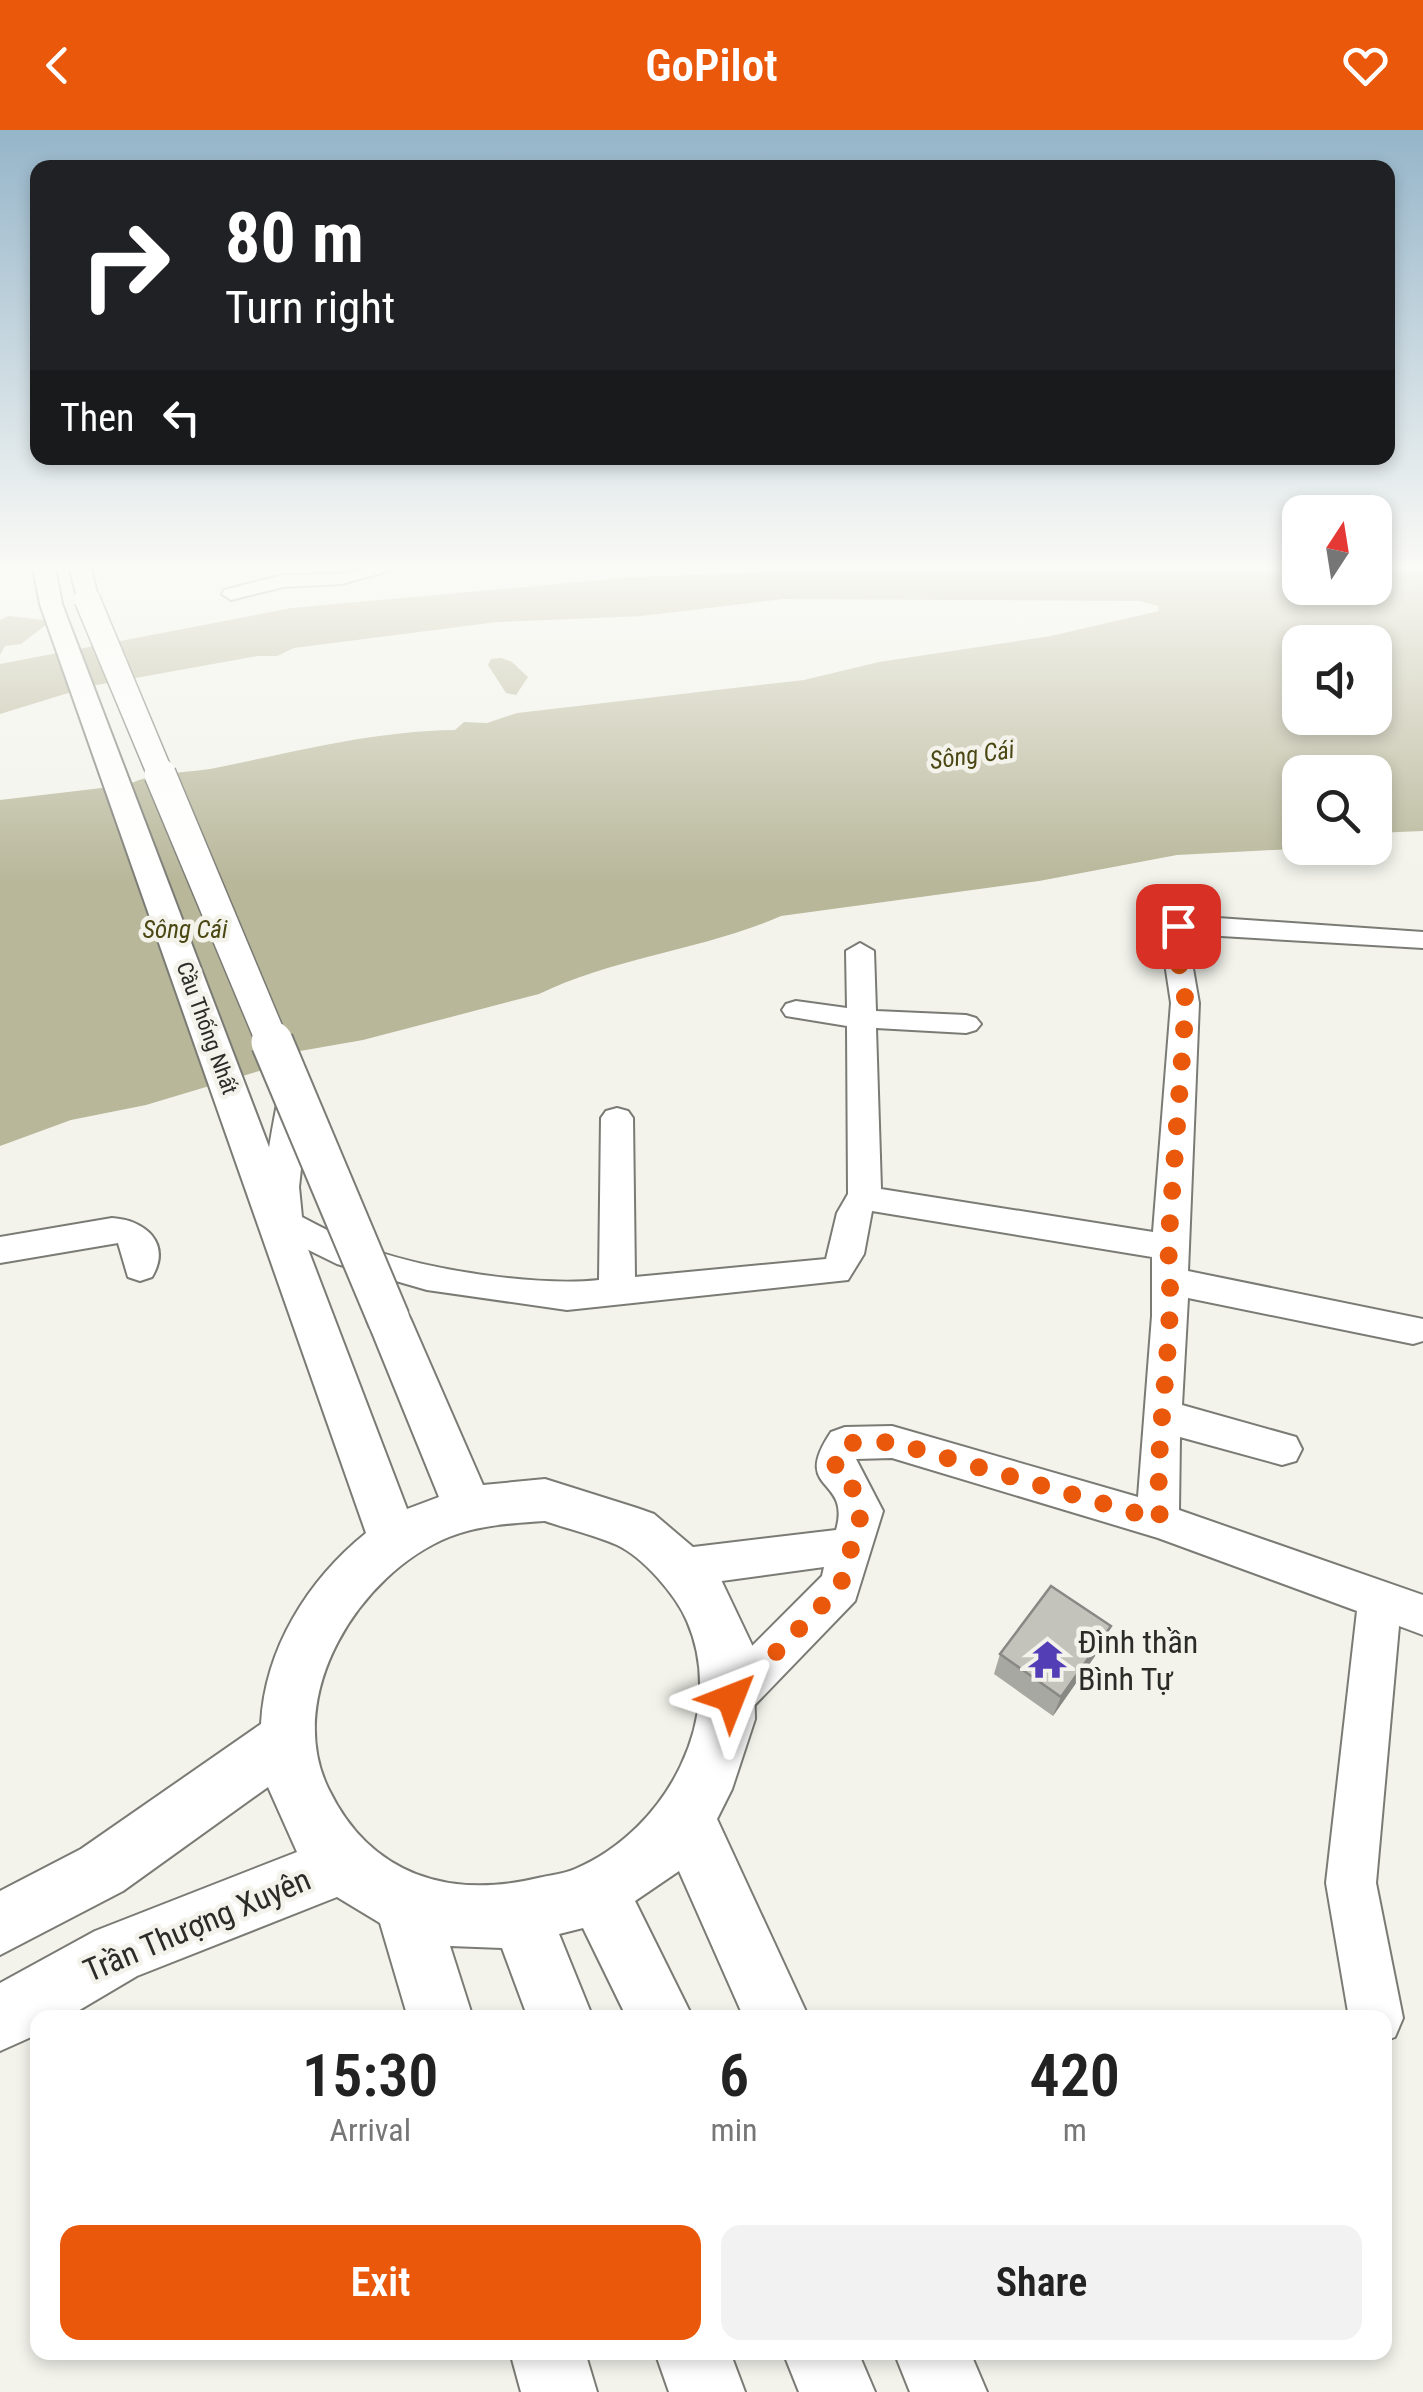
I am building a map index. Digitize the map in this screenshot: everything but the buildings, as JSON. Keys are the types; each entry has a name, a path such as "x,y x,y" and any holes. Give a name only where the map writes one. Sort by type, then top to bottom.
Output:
{"main road":[{"name":"Cầu Thống Nhất","path":"76,673 394,1541"},
{"name":"Cầu Thống Nhất","path":"121,673 468,1508"},
{"path":"545,1500 618,1517 650,1535 685,1567 718,1621 728,1658 731,1698 724,1740 710,1780 686,1819 661,1847 598,1892 561,1907 521,1916 481,1919 442,1914 405,1903 372,1886 344,1864 321,1837 292,1774 287,1740 289,1701 314,1626 364,1566 394,1541 468,1508 545,1500"},
{"path":"0,1924 102,1870 287,1740"},
{"path":"686,1819 773,2010"},
{"name":"Trần Thượng Xuyên","path":"0,2018 118,1953 344,1864"},
{"path":"598,1892 656,2010"},
{"path":"405,1903 438,2010"},
{"path":"521,1916 558,2010"},
{"path":"549,2360 559,2392"},
{"path":"695,2360 707,2392"},
{"path":"823,2360 837,2392"},
{"path":"934,2360 949,2392"}],"street":[{"path":"1160,1520 1156,1478 1164,1416 1185,1038 1184,983 1173,930 1178,926 1423,940"},
{"path":"295,1084 282,1187 286,1224 348,1255 426,1277 567,1297 836,1270 846,1257 854,1210 865,1198 860,951"},
{"path":"796,1010 864,1019 966,1024"},
{"path":"618,1118 618,1294"},
{"path":"865,1198 1170,1264 1413,1330"},
{"path":"0,1250 125,1230 137,1238 140,1268"},
{"path":"1164,1416 1282,1449"},
{"path":"731,1698 840,1587 862,1511 849,1480 835,1472 836,1457 845,1443 860,1440 892,1442 1160,1520 1402,1607 1351,1882 1375,2010"},
{"path":"685,1567 815,1549 852,1548"}],"water":[{"name":"Sông Cái","path":"0,673 166,673 91,686 0,714"},
{"path":"493,673 523,673 528,677 516,695 506,693"},
{"name":"Sông Cái","path":"835,673 1282,673 1282,735 1392,735 1392,673 1423,673 1423,831 1392,832 1392,755 1282,755 1282,850 1177,855 1039,881 781,916 598,971 539,994 363,1040 300,1051 259,1071 146,1105 71,1120 0,1146 0,800 127,785 151,777 368,738 455,730 464,722 487,723 517,713 804,680"}],"place":[{"name":"Đình thần Bình Tự","path":"1048,1660"}],"route":[{"path":"731,1698 840,1587 862,1511 849,1480 835,1472 836,1457 845,1443 892,1442 1160,1520 1156,1478 1164,1416 1172,1281 1168,1248 1185,1038 1184,983 1173,930 1178,926"}]}
